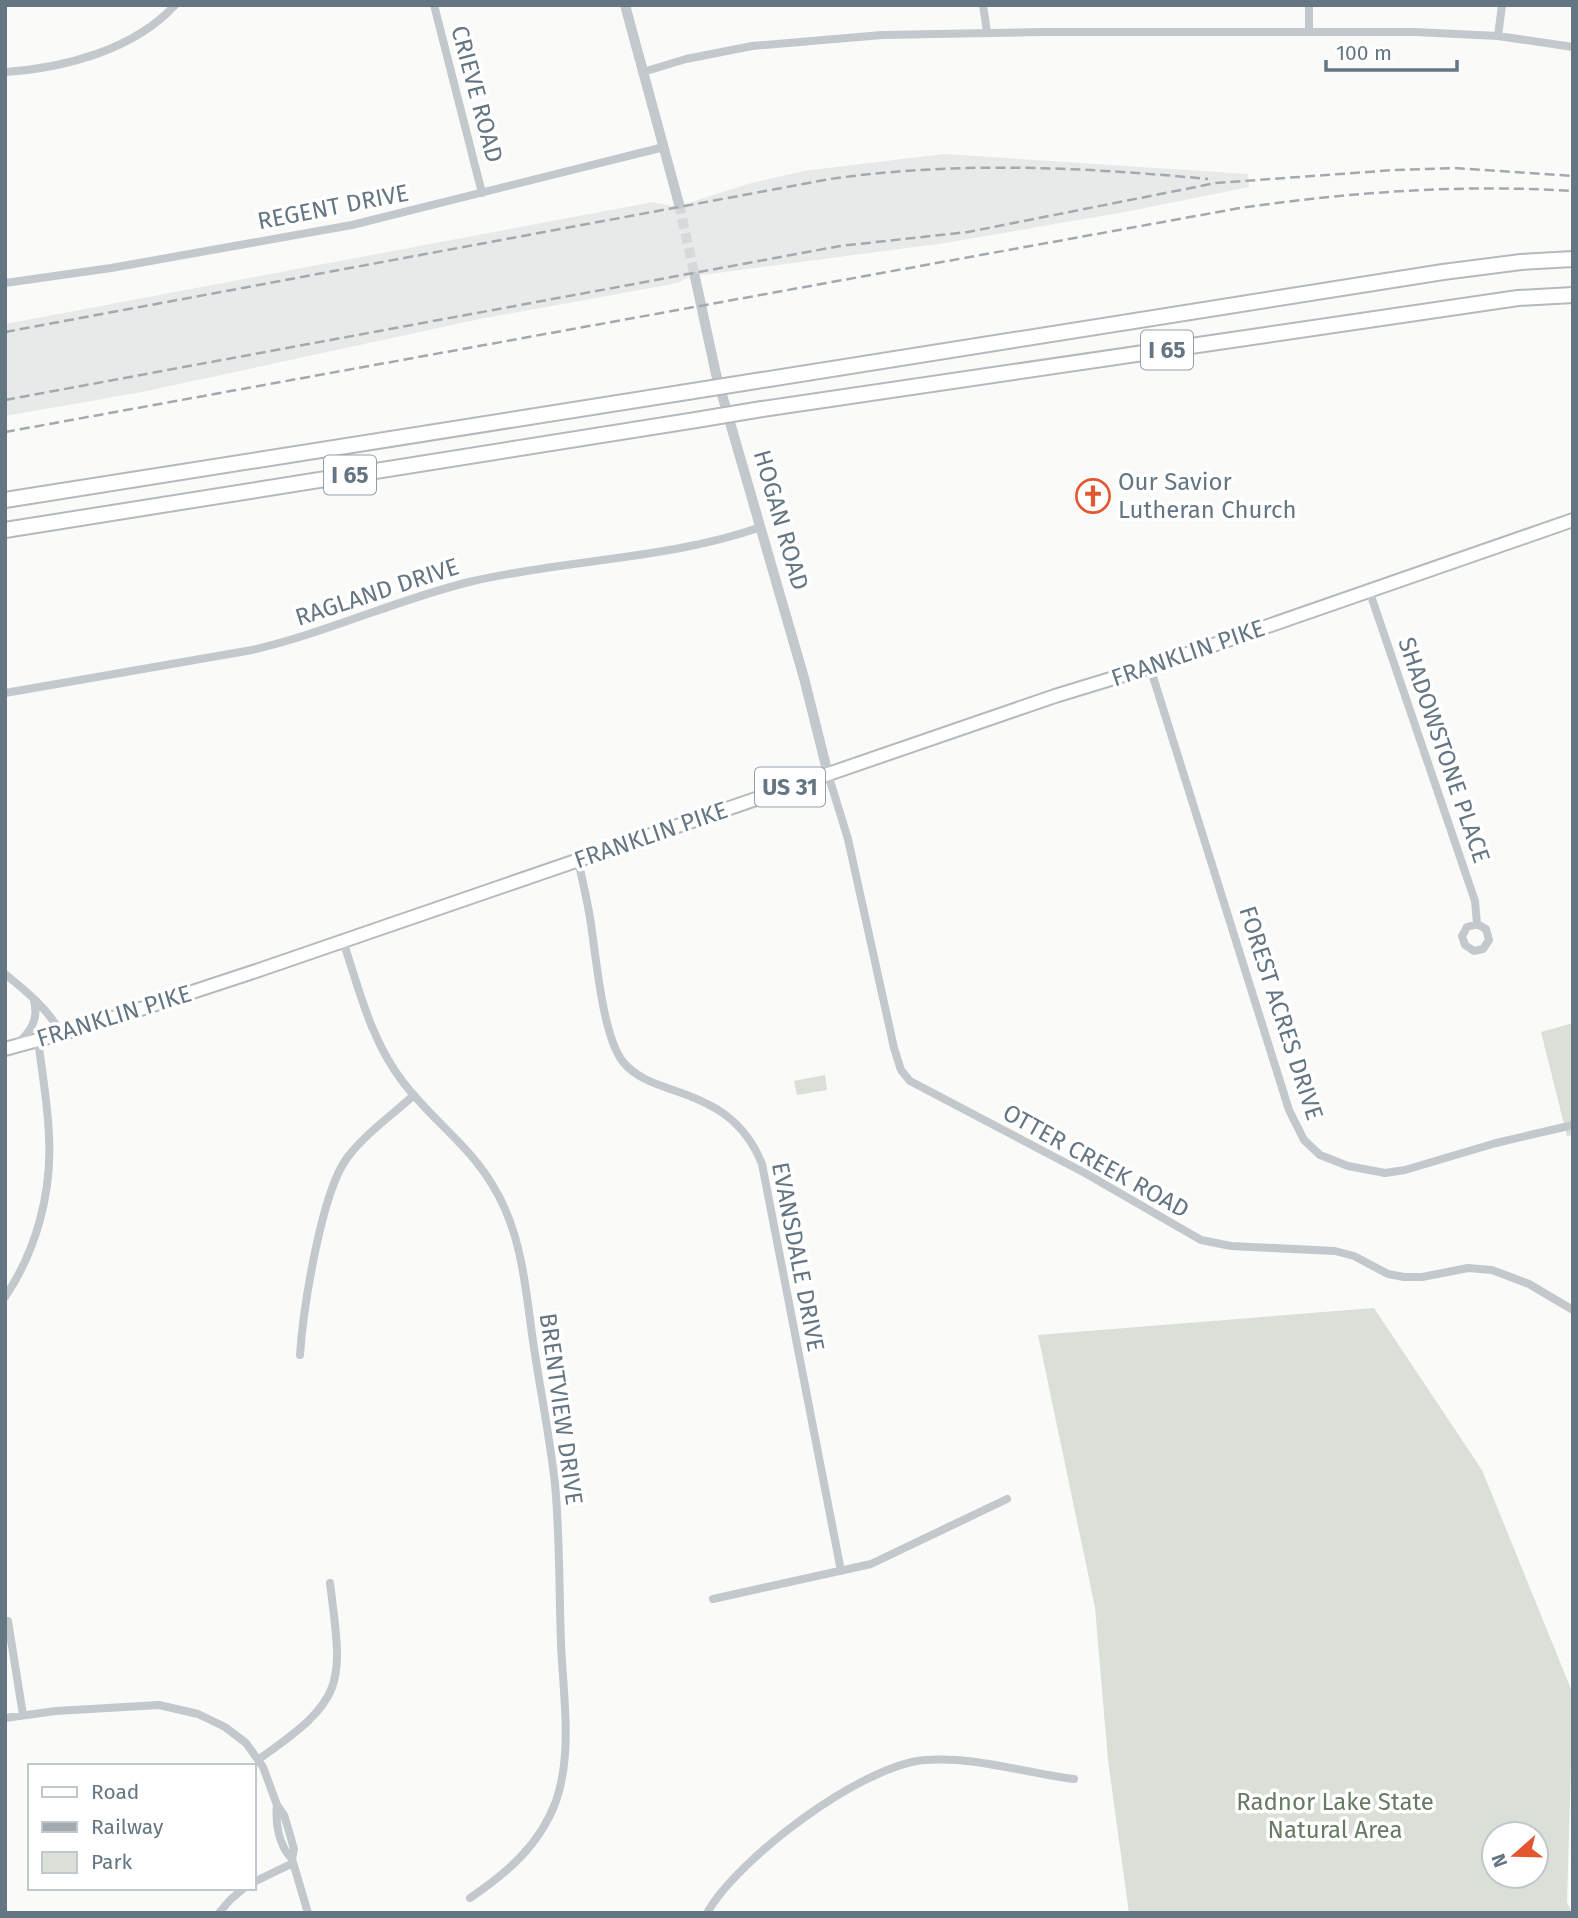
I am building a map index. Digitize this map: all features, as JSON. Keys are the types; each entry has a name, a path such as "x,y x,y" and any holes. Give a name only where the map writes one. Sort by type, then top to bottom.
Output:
{"highway":[{"name":"I 65","path":"5,500 1450,271 1573,259"},
{"name":"I 65","path":"5,530 762,408 1518,298 1573,295"}],"main road":[{"name":"FRANKLIN PIKE","path":"7,1049 143,1009 1055,696 1150,667 1573,520"}],"street":[{"path":"5,72 71,60 113,47 139,34 175,5"},
{"name":"CRIEVE ROAD","path":"434,5 482,193"},
{"path":"625,5 679,204"},
{"path":"983,5 986,32"},
{"path":"1309,5 1309,32"},
{"path":"1498,36 1502,5"},
{"path":"643,72 726,50 779,42 986,32 1415,32 1498,36 1573,47"},
{"name":"REGENT DRIVE","path":"5,283 111,268 386,218 664,147"},
{"name":"HOGAN ROAD","path":"695,277 716,374 804,678 828,774"},
{"name":"RAGLAND DRIVE","path":"5,694 252,650 469,582 686,548 761,527"},
{"name":"SHADOWSTONE PLACE","path":"1369,590 1475,901 1477,924"},
{"name":"FOREST ACRES DRIVE","path":"1150,667 1289,1110 1308,1145 1337,1163 1365,1170 1394,1172 1496,1143 1573,1125"},
{"name":"OTTER CREEK ROAD","path":"828,774 848,839 894,1048 901,1070 910,1081 1085,1173 1201,1240 1231,1246 1335,1251 1354,1256 1388,1274 1404,1277 1422,1277 1468,1268 1492,1270 1529,1284 1573,1310"},
{"name":"EVANSDALE DRIVE","path":"578,860 608,1025 621,1060 642,1078 717,1107 743,1132 760,1159 841,1571"},
{"name":"BRENTVIEW DRIVE","path":"343,941 373,1030 396,1072 414,1095 478,1161 510,1221 529,1312 551,1451 556,1503 564,1730 561,1782 551,1812 528,1849 506,1872 470,1898"},
{"path":"5,974 51,1017 61,1034"},
{"path":"7,1049 24,1038 30,1030 36,1011 33,998"},
{"path":"5,1297 30,1251 47,1183 49,1135 38,1040"},
{"path":"300,1355 303,1323 320,1236 338,1174 346,1159 359,1145 414,1095"},
{"path":"713,1599 883,1559 1007,1499"},
{"path":"258,1759 308,1723 323,1707 332,1690 337,1672 338,1651 330,1583"},
{"path":"8,1621 23,1715"},
{"path":"5,1718 124,1706 166,1706 198,1714 225,1727 246,1743 258,1759 277,1805 275,1818 308,1913"},
{"path":"707,1913 722,1889 740,1870 820,1807 881,1771 923,1760 951,1759 1073,1779"},
{"path":"256,1881 292,1861"},
{"path":"219,1913 242,1890"}],"shaded area":[{"path":"944,154 1248,174 1249,187 1125,212 945,243 702,275 678,283 480,319 142,392 5,416 5,324 653,202 671,206 685,204 748,184 803,171"}],"green space":[{"path":"1573,1023 1573,1135 1567,1136 1541,1032"},
{"path":"825,1075 827,1090 797,1095 794,1081"},
{"name":"Radnor Lake State Natural Area","path":"1374,1308 1482,1470 1573,1694 1567,1902 1572,1913 1129,1913 1108,1760 1095,1607 1038,1335"}],"tunnel":[{"path":"679,204 695,277"}],"railway":[{"path":"5,332 830,179 877,173 1019,168 1113,171 1208,179"},
{"path":"5,400 840,246 968,232 1216,183 1454,168 1573,176"},
{"path":"5,432 1240,208 1406,191 1489,188 1573,191"}],"place":[{"name":"Our Savior Lutheran Church","path":"1093,496"}]}
